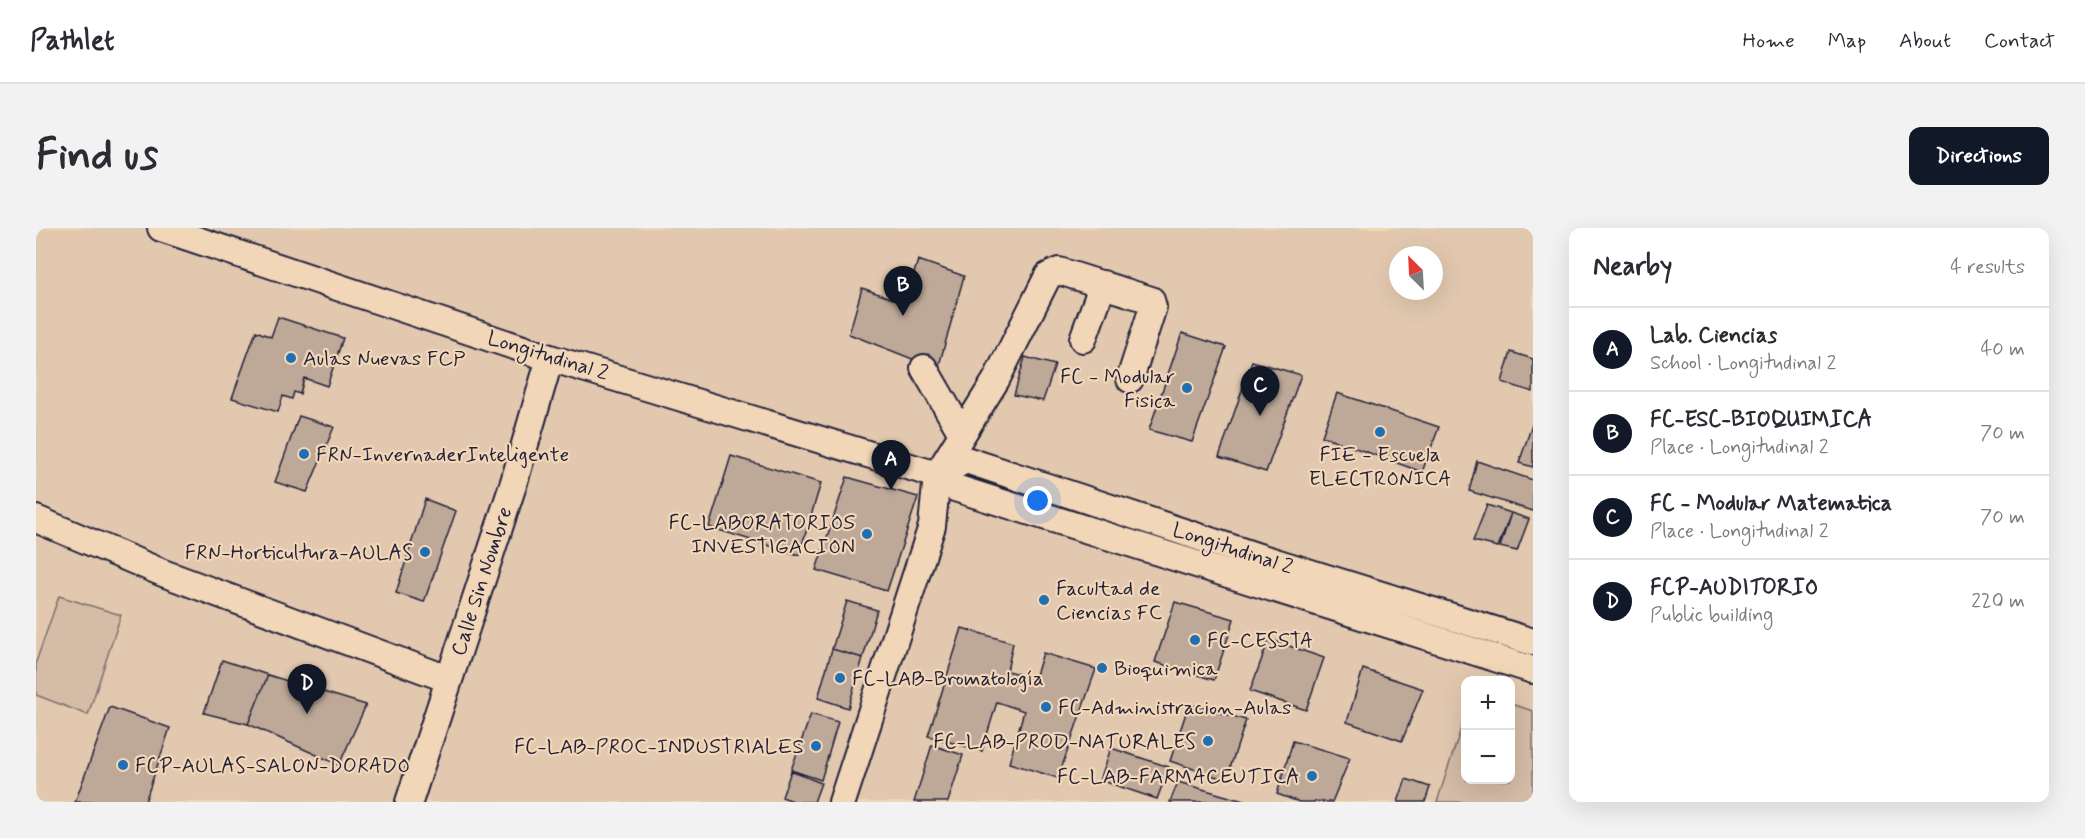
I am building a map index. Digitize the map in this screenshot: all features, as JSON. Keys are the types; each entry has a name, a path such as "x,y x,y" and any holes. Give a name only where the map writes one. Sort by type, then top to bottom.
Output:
{"street":[{"name":"Longitudinal 2","path":"161,228 550,358 937,475 955,488 1533,670"},
{"path":"842,802 932,526 937,475 996,380 1048,276 1059,271 1151,300 1153,308 1130,379"},
{"path":"1083,339 1103,284"},
{"name":"Calle Sin Nombre","path":"409,802 514,482 550,358"},
{"path":"924,368 962,432"},
{"name":"Longitudinal 2","path":"937,475 966,460 1533,642"},
{"path":"36,519 163,573 448,679"},
{"path":"1421,634 1428,609"}],"shaded area":[{"path":"36,228 1533,228 1533,802 36,802"},
{"path":"59,596 121,615 88,715 36,695 36,662"},
{"path":"1515,705 1533,711 1533,802 1437,802 1461,728 1461,784 1515,784"}],"building":[{"path":"918,260 964,276 938,369 849,334 862,288 893,299 909,290"},
{"name":"Aulas Nuevas FCP","path":"278,317 343,338 327,386 304,378 300,394 294,392 292,399 283,396 278,412 232,398 256,331 271,337"},
{"name":"FC - Modular Fisica","path":"1182,333 1226,347 1192,442 1149,430"},
{"path":"1511,352 1533,359 1533,392 1502,382"},
{"path":"1025,357 1055,365 1043,401 1014,395"},
{"path":"1252,361 1301,375 1266,472 1219,457"},
{"name":"FIE - Escuela ELECTRONICA","path":"1337,393 1439,427 1422,472 1322,436"},
{"name":"FRN-InvernaderInteligente","path":"299,416 334,427 307,492 275,482"},
{"path":"1533,422 1533,467 1519,463"},
{"path":"731,456 821,483 799,555 709,527"},
{"path":"1477,461 1533,480 1533,511 1469,491"},
{"name":"FC-LABORATORIOS INVESTIGACION","path":"847,477 918,497 887,591 816,570"},
{"name":"FRN-Horticultura-AULAS","path":"425,499 456,511 424,602 396,593"},
{"path":"1487,505 1511,513 1498,547 1473,541"},
{"path":"1511,513 1529,519 1517,551 1500,547"},
{"path":"847,601 877,610 863,658 832,649"},
{"name":"FC-CESSTA","path":"1175,602 1234,619 1214,680 1155,662"},
{"name":"FC-Administracion-Aulas","path":"962,628 1013,643 1007,671 1035,678 1043,653 1096,669 1058,778 1009,763 1024,711 997,702 982,751 928,736"},
{"path":"1269,639 1324,658 1306,710 1250,691"},
{"name":"FC-LAB-Bromatología","path":"832,649 863,658 848,708 818,698"},
{"path":"222,660 268,675 248,724 204,713"},
{"path":"1363,669 1423,689 1402,741 1347,722"},
{"path":"268,675 366,705 339,765 248,724"},
{"name":"FC-LAB-PROD-NATURALES","path":"1189,704 1246,720 1226,780 1170,761"},
{"name":"FCP-AULAS-SALON-DORADO","path":"110,707 170,728 145,802 75,802"},
{"name":"FC-LAB-PROC-INDUSTRIALES","path":"811,714 838,722 821,780 791,770"},
{"name":"FC-LAB-FARMACEUTICA","path":"1293,741 1350,758 1332,802 1299,802 1277,794"},
{"path":"932,745 963,755 948,802 914,802"},
{"path":"1111,748 1169,767 1157,799 1100,780"},
{"path":"791,771 821,783 814,802 796,802 782,797"},
{"path":"1406,779 1430,787 1425,802 1398,802"},
{"path":"1178,782 1247,802 1170,802"}],"place":[{"name":"FC-ESC-BIOQUIMICA","path":"903,316"},
{"name":"Aulas Nuevas FCP","path":"291,358"},
{"name":"FC - Modular Fisica","path":"1187,388"},
{"name":"FC - Modular Matematica","path":"1260,416"},
{"name":"FIE - Escuela ELECTRONICA","path":"1380,432"},
{"name":"FRN-InvernaderInteligente","path":"304,454"},
{"name":"Lab. Ciencias","path":"891,490"},
{"name":"FC-LABORATORIOS INVESTIGACION","path":"867,534"},
{"name":"FRN-Horticultura-AULAS","path":"425,552"},
{"name":"Facultad de Ciencias FC","path":"1044,600"},
{"name":"FC-CESSTA","path":"1195,640"},
{"name":"Bioquimica","path":"1102,668"},
{"name":"FC-LAB-Bromatología","path":"840,678"},
{"name":"FC-Administracion-Aulas","path":"1046,707"},
{"name":"FCP-AUDITORIO","path":"307,714"},
{"name":"FC-LAB-PROD-NATURALES","path":"1208,741"},
{"name":"FC-LAB-PROC-INDUSTRIALES","path":"816,746"},
{"name":"FCP-AULAS-SALON-DORADO","path":"123,765"},
{"name":"FC-LAB-FARMACEUTICA","path":"1312,776"}]}
